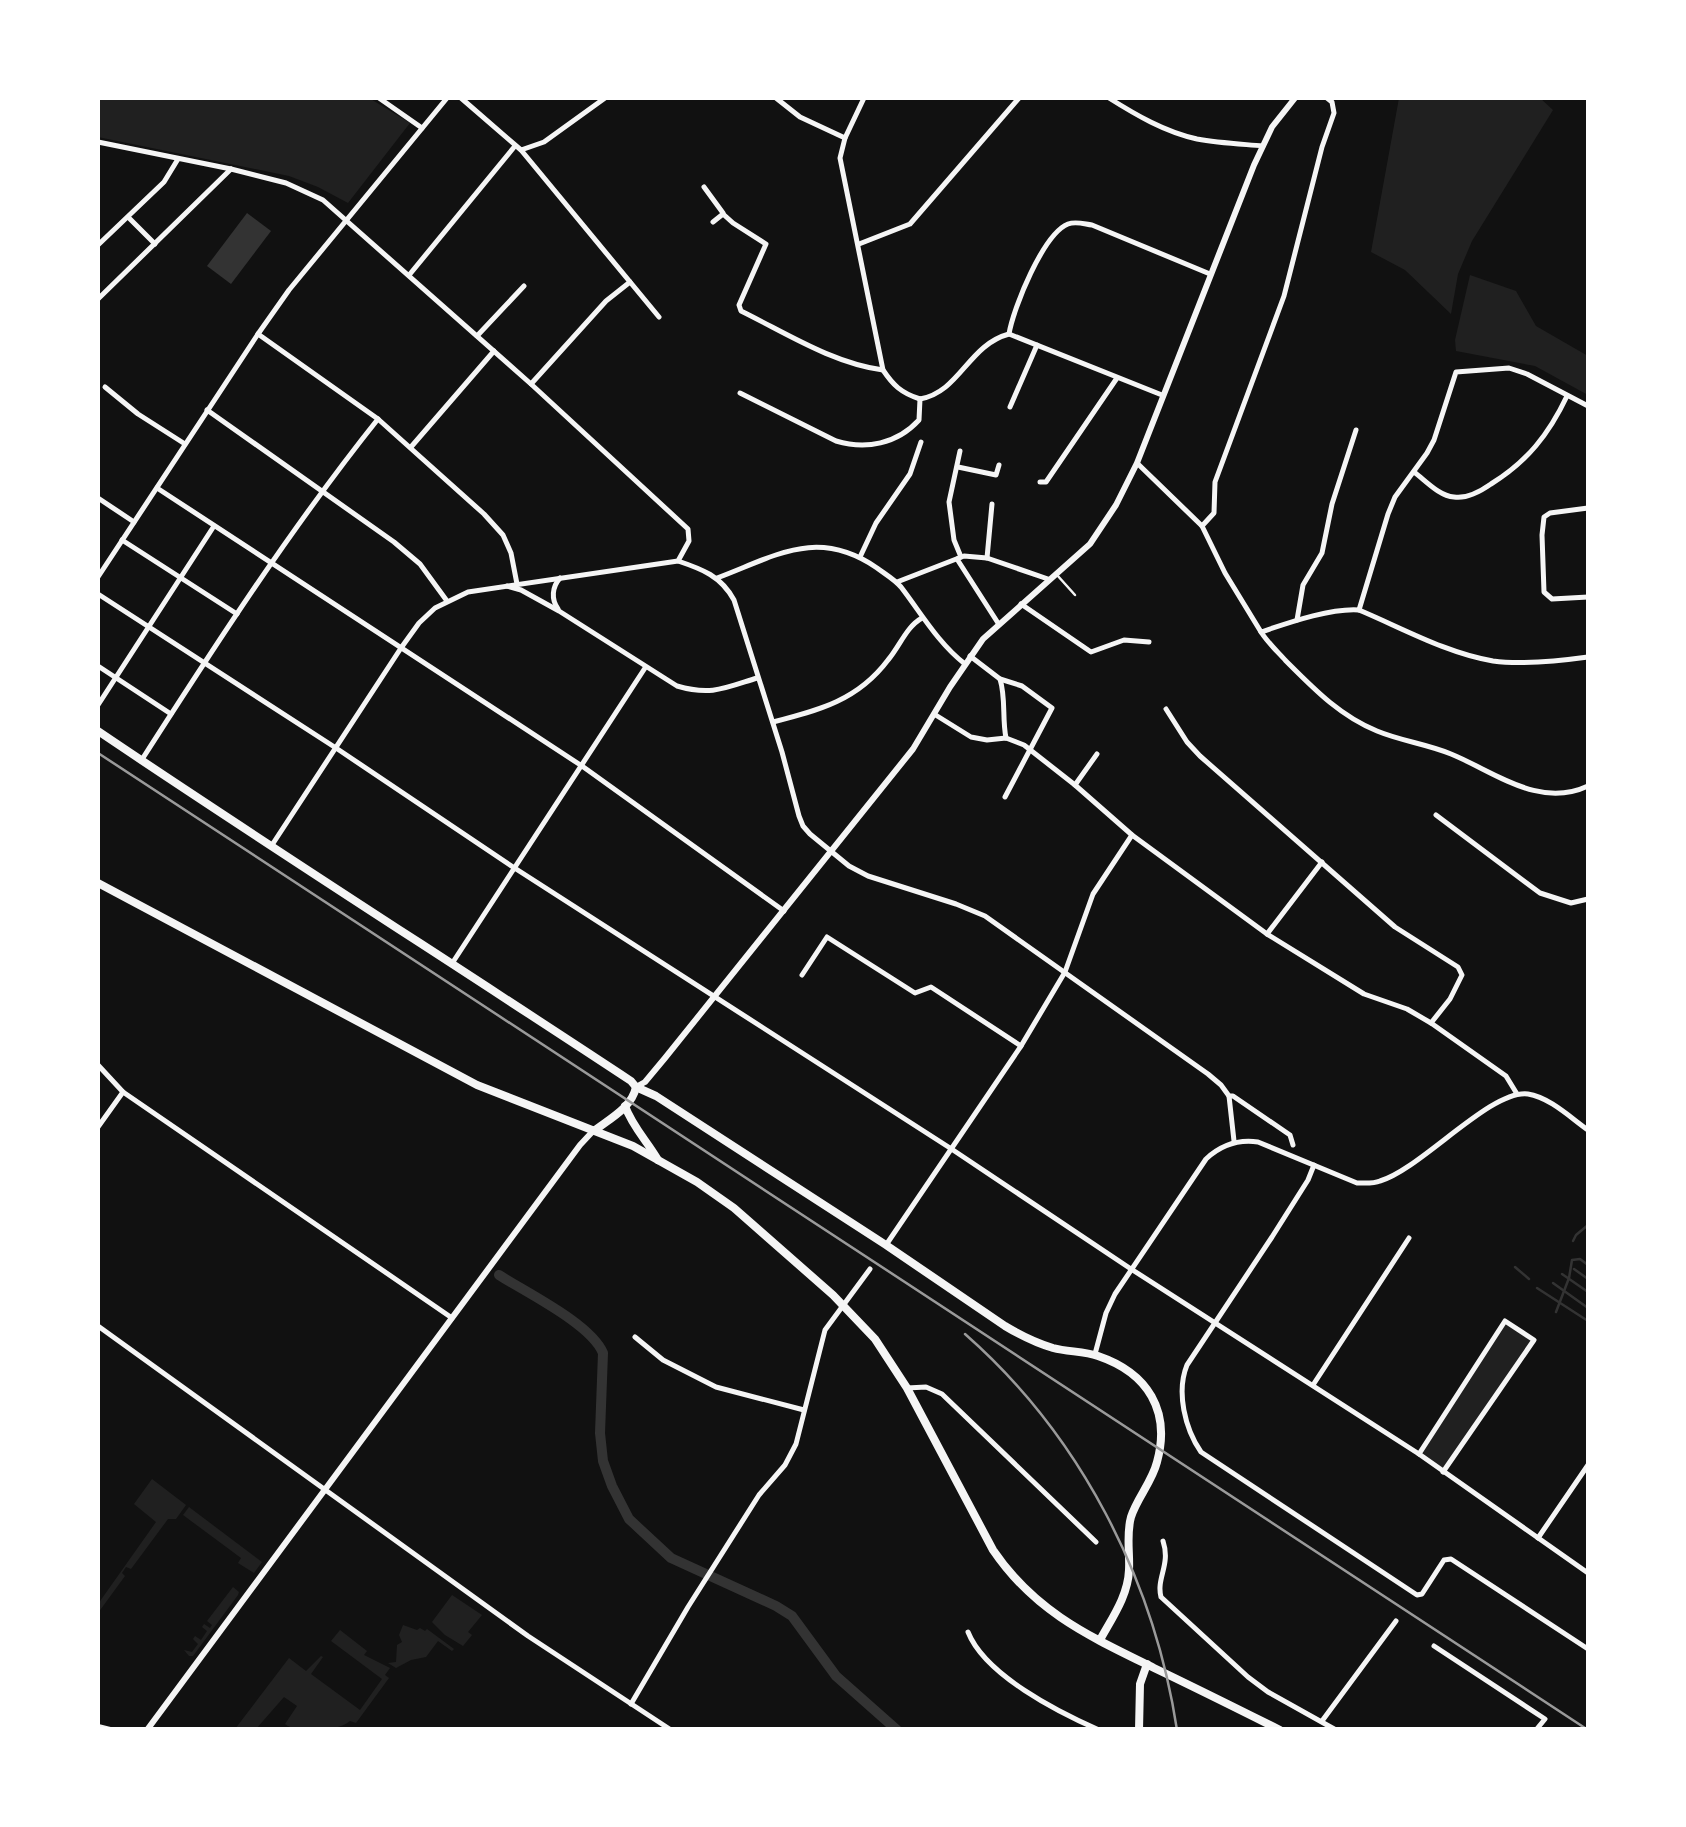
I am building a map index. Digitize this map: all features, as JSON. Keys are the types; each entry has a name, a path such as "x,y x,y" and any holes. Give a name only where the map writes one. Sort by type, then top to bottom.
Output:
{"main road":[{"path":"98,731 636,1087 656,1096 1026,1338 1055,1349 1094,1354 1129,1372 1150,1390 1160,1414 1162,1439 1154,1471 1129,1524 1129,1573 1122,1600 1100,1640"},
{"path":"98,884 477,1085 595,1130 658,1160 748,1218 876,1338 908,1388 1003,1564 1032,1596 1050,1612 1100,1640 1280,1730"},
{"path":"595,1130 625,1106 636,1093 636,1087"},
{"path":"625,1106 658,1160"},
{"path":"1139,1730 1140,1684 1146,1664"}],"street":[{"path":"379,98 422,128"},
{"path":"98,577 258,334 308,266 447,98"},
{"path":"461,98 518,148 659,317"},
{"path":"410,274 518,148 544,142 605,98"},
{"path":"776,98 800,117 845,138"},
{"path":"864,98 840,158 882,370 892,385 920,399 939,393 985,344 1009,334 1162,395"},
{"path":"858,244 910,224 1019,98"},
{"path":"1109,98 1178,134 1263,146"},
{"path":"636,1087 645,1082 913,749 967,660 998,623 1090,544 1103,527 1137,463 1263,146 1272,127 1295,98"},
{"path":"1202,526 1214,513 1215,482 1284,296 1334,113 1327,98"},
{"path":"98,142 286,182 323,200 532,384 688,530 689,541 678,561"},
{"path":"98,245 164,182 178,158"},
{"path":"98,299 231,169"},
{"path":"704,187 723,214 766,244 739,304 741,311 820,350 882,370"},
{"path":"712,222 723,214"},
{"path":"128,218 155,244"},
{"path":"1009,334 1021,293 1044,250 1069,223 1092,226 1210,274"},
{"path":"532,384 606,301 630,282"},
{"path":"477,336 524,286"},
{"path":"258,334 411,446 484,514 504,535 517,584"},
{"path":"1010,407 1037,345"},
{"path":"411,446 494,351"},
{"path":"1359,610 1388,514 1395,497 1434,440 1456,372 1509,368 1588,406"},
{"path":"1040,482 1046,482 1117,378"},
{"path":"104,387 185,444"},
{"path":"740,393 811,429 852,445 866,446 911,429 919,420 920,399"},
{"path":"1414,472 1454,498 1485,488 1528,456 1551,428 1568,395"},
{"path":"207,410 394,542 420,564 447,601"},
{"path":"141,761 271,562 322,489 378,420"},
{"path":"1297,620 1302,585 1322,553 1332,504 1356,430"},
{"path":"860,557 876,523 910,474 921,442"},
{"path":"960,451 949,502 954,540 959,558 998,623"},
{"path":"1137,463 1202,526 1261,632 1330,704 1378,732 1448,753 1520,788 1552,794 1588,786"},
{"path":"958,467 996,476 999,465"},
{"path":"156,488 582,766 784,911"},
{"path":"98,498 134,522"},
{"path":"987,558 992,504"},
{"path":"1588,508 1550,512 1544,518 1542,534 1544,592 1552,599 1588,597"},
{"path":"98,706 214,526"},
{"path":"122,540 237,614"},
{"path":"717,578 788,550 832,546 860,557 897,582 922,618 967,660 1000,679 1022,686 1052,708 1005,798"},
{"path":"897,582 959,558 987,558 1052,576"},
{"path":"271,847 400,648 420,623 447,601 468,592 678,561 717,578 734,600 803,826 849,866 868,876 985,916 1208,1074 1229,1096 1234,1142"},
{"path":"560,612 552,594 562,576"},
{"path":"504,586 521,590 560,612 677,686 713,692 757,678"},
{"path":"98,594 1313,1385 1588,1573"},
{"path":"1021,604 1090,652 1124,640 1149,642"},
{"path":"1261,632 1348,609 1489,660 1588,657"},
{"path":"773,722 841,702 860,689 884,666 912,624 922,618"},
{"path":"98,666 171,714"},
{"path":"452,963 645,668"},
{"path":"1000,679 1006,738"},
{"path":"1166,709 1200,756 1396,928 1458,967 1462,975 1432,1024"},
{"path":"934,714 971,737 1006,738 1031,750 1132,835 1267,934 1364,994 1407,1009 1432,1024 1506,1076 1517,1094"},
{"path":"1075,786 1097,754"},
{"path":"1436,815 1540,893 1570,903 1588,899"},
{"path":"886,1245 1021,1046 1065,972 1092,894 1132,835"},
{"path":"1267,934 1322,862"},
{"path":"802,975 827,937 915,994 931,987 1021,1046"},
{"path":"98,1065 123,1092 452,1318"},
{"path":"98,1126 123,1092"},
{"path":"1094,1354 1106,1312 1131,1270 1216,1150 1247,1140 1272,1146 1357,1183 1378,1182 1392,1177 1491,1106 1517,1094 1542,1099 1588,1130"},
{"path":"1229,1096 1290,1135 1294,1144"},
{"path":"140,1730 149,1728 580,1145 595,1130"},
{"path":"1314,1165 1272,1237 1187,1365 1182,1383 1192,1440 1201,1452 1418,1595 1444,1560 1451,1558 1588,1649"},
{"path":"1313,1385 1409,1238"},
{"path":"631,1704 759,1495 796,1444 825,1330 870,1269"},
{"path":"1418,1454 1505,1321 1534,1340 1443,1472"},
{"path":"98,1326 528,1636 671,1730"},
{"path":"634,1337 663,1360 716,1387 804,1410"},
{"path":"908,1388 926,1386 942,1394 1096,1542"},
{"path":"1538,1538 1588,1465"},
{"path":"1162,1541 1166,1556 1158,1590 1161,1597 1248,1677 1336,1730"},
{"path":"1322,1722 1396,1621"},
{"path":"968,1632 978,1653 1031,1696 1099,1730"},
{"path":"1434,1646 1545,1719 1536,1730"},
{"path":"98,1727 110,1730"}],"lane":[{"path":"1052,576 1075,595"}],"shaded area":[{"path":"98,98 369,98 410,123 348,203 289,176 98,137"},
{"path":"1399,98 1540,98 1553,110 1472,241 1458,274 1451,314 1405,270 1371,252"},
{"path":"247,213 271,231 231,284 207,266"},
{"path":"1470,275 1516,291 1536,326 1588,356 1588,395 1535,366 1456,351"},
{"path":"1505,1321 1534,1340 1443,1472 1419,1454"},
{"path":"152,1479 186,1505 176,1519 168,1519 131,1569 126,1567 122,1573 125,1576 98,1613 98,1604 156,1522 134,1504"},
{"path":"189,1507 262,1562 254,1573 238,1563 241,1558 183,1515"},
{"path":"233,1587 238,1595 193,1656 189,1656 184,1650 192,1652 198,1644 193,1639 195,1636 201,1640 207,1631 202,1627 204,1624 210,1628 212,1625 207,1621"},
{"path":"452,1595 482,1615 468,1632 472,1635 463,1646 432,1622"},
{"path":"403,1625 427,1629 454,1649 438,1641 426,1657 396,1668 388,1663 396,1662"},
{"path":"340,1630 367,1651 364,1655 390,1668 385,1675 389,1678 356,1723 350,1721 318,1731 299,1730 285,1724 297,1706 284,1697 256,1729 235,1729 289,1658 306,1671 323,1657 311,1674 360,1710 382,1679 331,1641"}],"waterway":[{"path":"1573,1241 1588,1225"},
{"path":"1556,1312 1572,1260 1580,1259 1588,1265"},
{"path":"1515,1267 1529,1279"},
{"path":"1574,1269 1588,1279"},
{"path":"1562,1274 1588,1292"},
{"path":"499,1275 572,1320 603,1353 603,1461 629,1519 671,1558 792,1616 836,1676 897,1730"},
{"path":"1553,1283 1588,1308"},
{"path":"1537,1288 1588,1321"}],"railway":[{"path":"98,753 1588,1730"},
{"path":"965,1334 1043,1417 1106,1513 1150,1619 1177,1730"}]}
